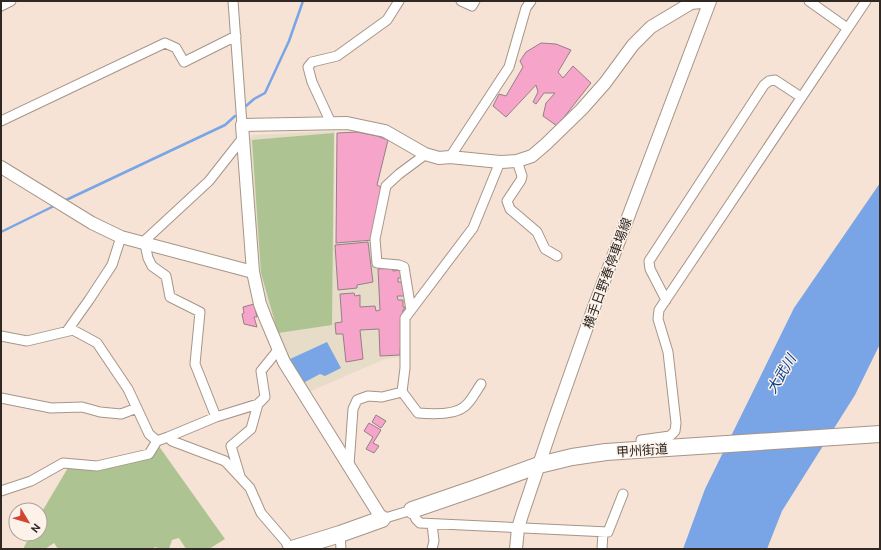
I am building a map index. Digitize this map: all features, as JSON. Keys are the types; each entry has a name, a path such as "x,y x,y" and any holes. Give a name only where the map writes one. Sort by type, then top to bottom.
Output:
{"highway":[{"name":"甲州街道","path":"412,510 538,466 572,457 599,453 880,434"},
{"path":"291,549 340,542 382,518"}],"street":[{"path":"1,6 11,1"},
{"path":"233,1 253,272 260,304 284,362 382,518 412,510 416,519 420,523 608,532 623,494"},
{"path":"331,123 312,82 308,67 312,62 337,56 381,25 387,20 399,1"},
{"path":"461,1 472,6 475,1"},
{"path":"450,157 508,67 526,8 531,1"},
{"path":"809,1 848,28"},
{"path":"641,450 641,440 670,436 675,431 676,423 668,352 658,319 659,310 866,1"},
{"path":"242,125 347,123 385,131 426,154 439,158 450,157 500,162 517,161 532,156 582,109 605,83 633,45 651,27 691,3 709,2"},
{"name":"横手日野春停車場線","path":"516,549 518,528 538,466 594,307 709,2"},
{"path":"1,121 165,43 176,48 184,62 236,36"},
{"path":"666,300 650,269 649,261 764,85 769,81 775,80 801,97"},
{"path":"144,244 209,181 242,139"},
{"path":"411,310 404,267 399,265 377,263 375,239 386,186 399,174 426,154"},
{"path":"517,161 522,176 521,180 507,201 510,209 538,232 545,249 557,256"},
{"path":"349,466 353,409 357,400 368,396 382,397 402,392 405,368 406,318 473,228 500,162"},
{"path":"1,167 92,223 120,237 253,272"},
{"path":"67,331 112,265 120,237"},
{"path":"144,244 152,266 166,276 170,297 200,312 195,364 216,417"},
{"path":"1,336 27,341 73,330 97,343 128,389 149,434 157,441"},
{"path":"240,477 231,446 251,429 258,404 264,397 261,371 278,350"},
{"path":"403,392 418,412 437,414 458,411 466,406 481,384"},
{"path":"1,398 51,408 82,407 100,412 121,414 137,408"},
{"path":"1,491 31,481 63,463 97,466 149,454 157,441 216,417 258,404"},
{"path":"168,437 172,441 225,461 250,488 261,513 291,549"},
{"path":"432,524 434,541 432,549"},
{"path":"602,549 603,532"}],"shaded area":[{"path":"335,131 334,243 372,241 373,264 400,267 410,309 402,354 400,357 385,359 311,391 307,391 287,361 276,336 258,273 248,141 253,135"}],"green space":[{"path":"334,133 332,325 278,333 261,273 252,140"},
{"path":"158,445 225,539 209,549 186,549 179,538 172,540 169,549 155,547 153,549 58,549 54,543 45,549 23,549 27,542 48,542 48,502 69,466 150,456"}],"water":[{"name":"大武川","path":"880,183 880,344 855,395 782,511 767,549 683,549 705,489 794,308"},
{"path":"327,342 341,368 325,376 320,374 303,383 290,359"}],"building":[{"path":"541,43 556,44 571,50 558,72 563,78 573,66 591,83 557,126 543,116 546,103 555,93 544,93 536,104 533,102 538,92 536,85 506,117 493,106 499,94 506,96 523,67 520,61 526,52"},
{"path":"357,132 388,140 377,185 385,189 373,240 336,243 337,133"},
{"path":"368,242 373,282 357,285 357,288 338,290 335,245"},
{"path":"392,268 393,271 401,270 402,278 398,278 398,282 404,282 405,296 397,296 398,300 403,300 403,307 405,307 403,310 400,355 380,356 379,329 360,330 363,359 346,362 343,334 336,334 335,323 342,322 340,294 354,293 355,296 360,295 360,307 375,306 376,311 380,310 378,269"},
{"path":"254,304 257,317 254,317 257,327 244,324 242,314 244,313 243,307"},
{"path":"376,415 386,421 381,428 372,422"},
{"path":"369,423 381,430 373,443 379,446 374,453 366,449 373,437 364,431"}],"waterway":[{"path":"246,106 254,99 265,93 289,41 303,1"},
{"path":"64,201 225,125 235,116"},
{"path":"1,232 56,205"}]}
